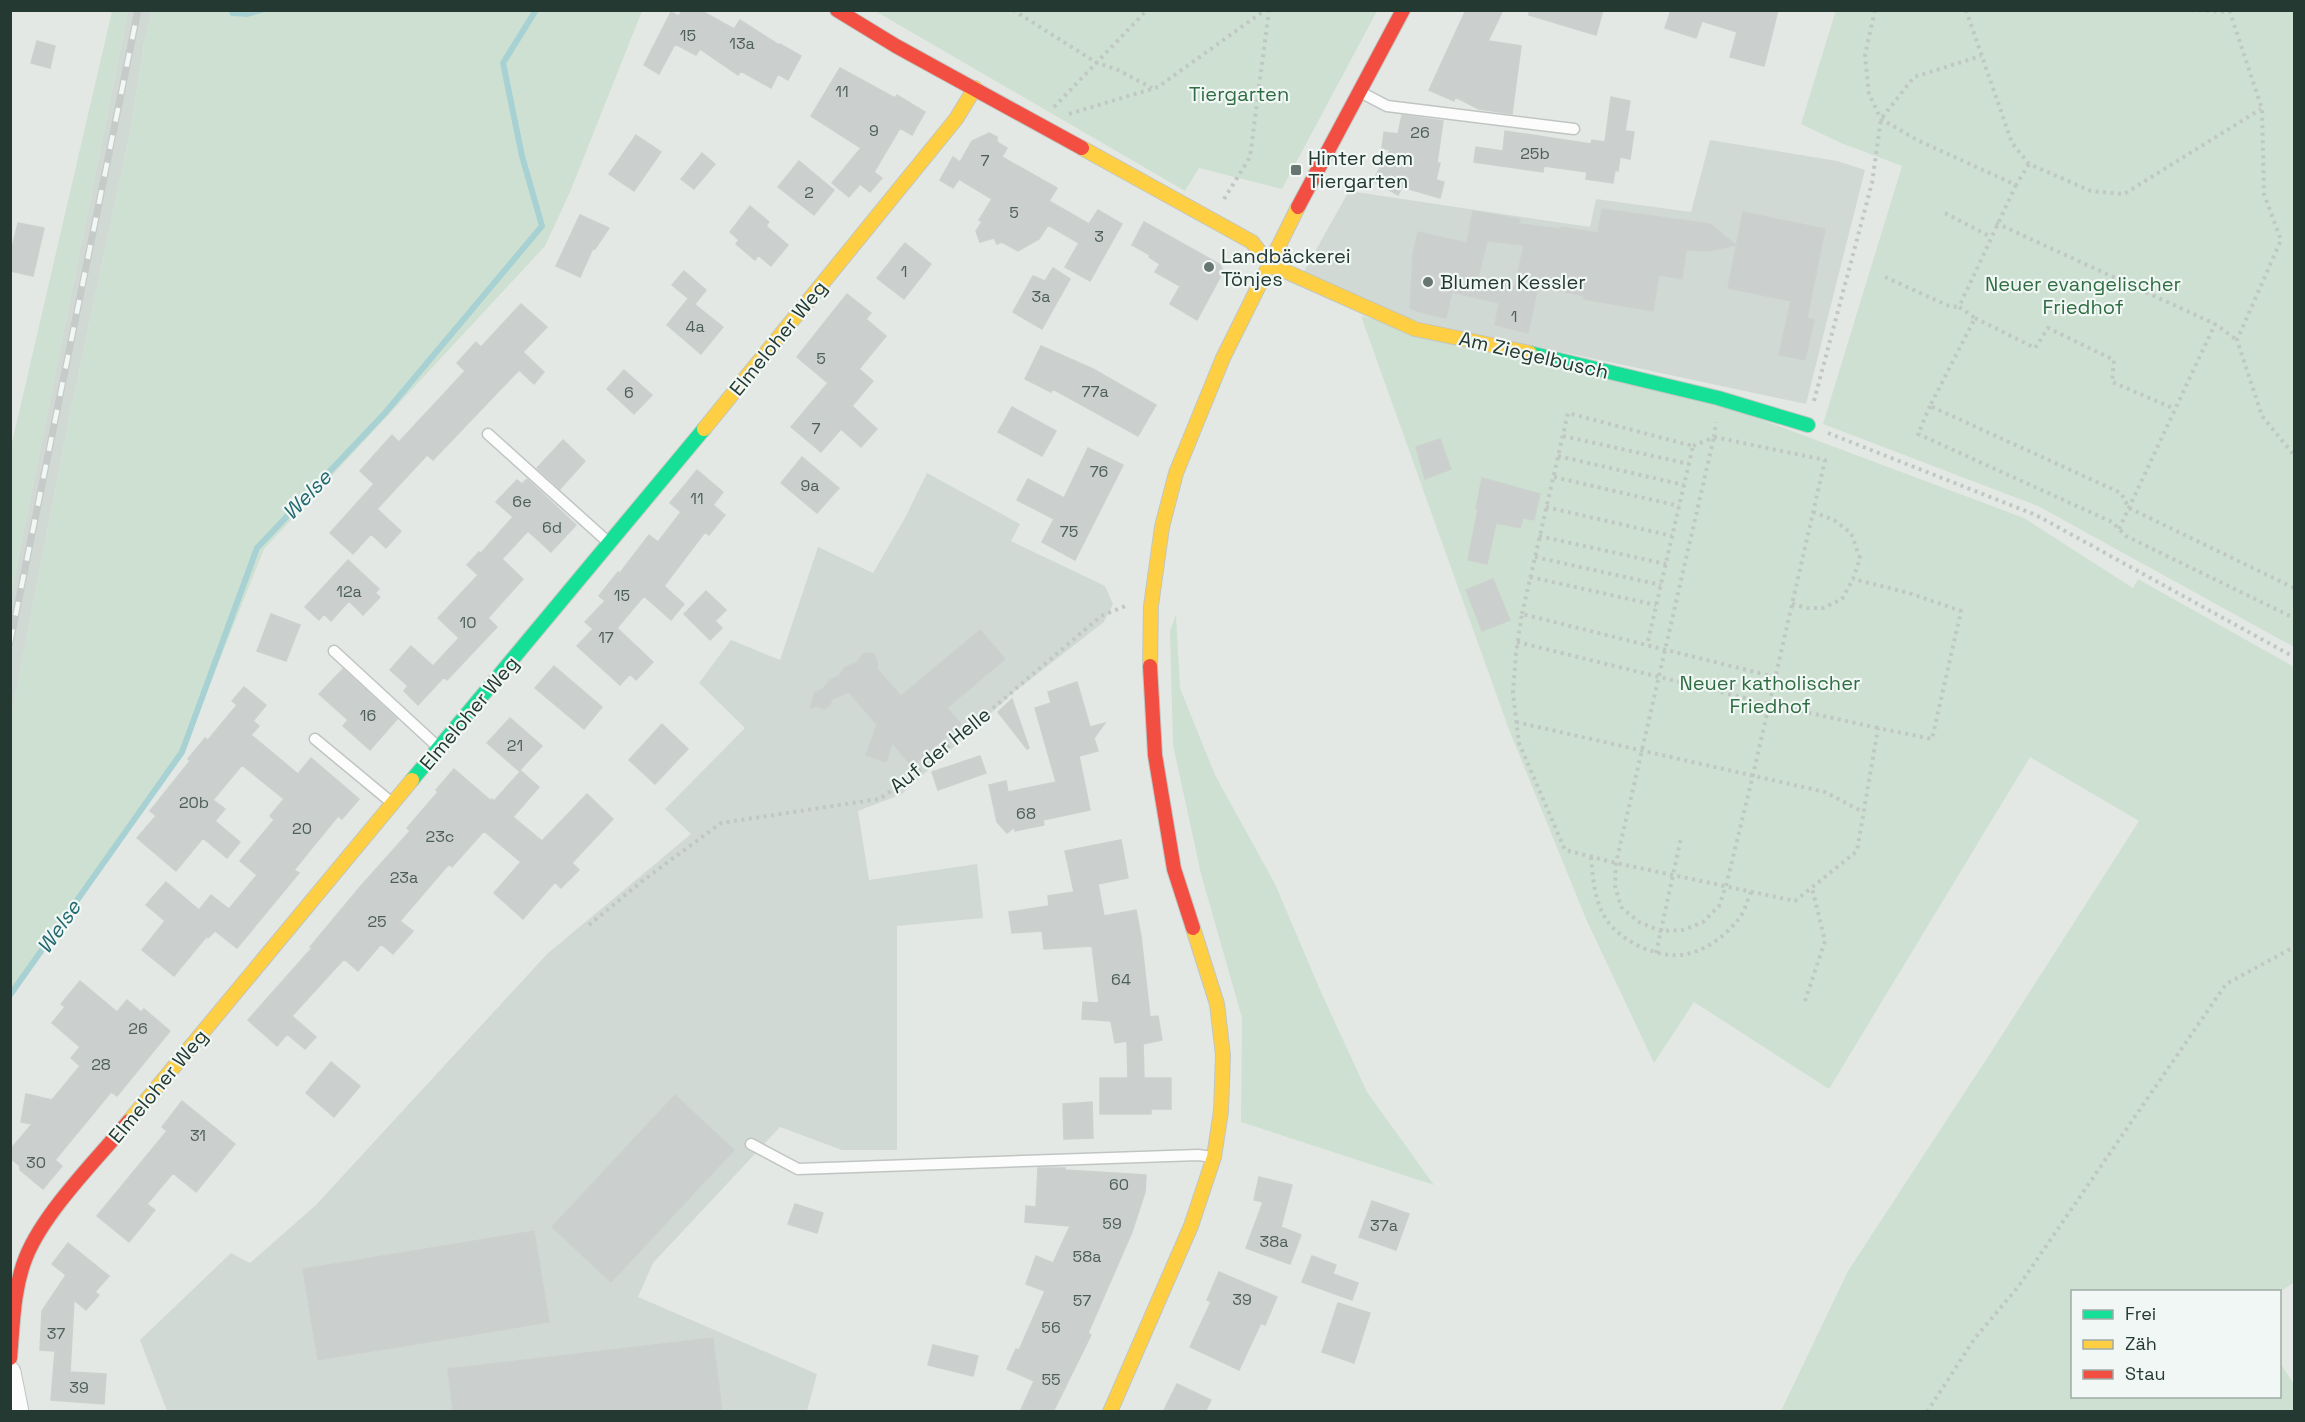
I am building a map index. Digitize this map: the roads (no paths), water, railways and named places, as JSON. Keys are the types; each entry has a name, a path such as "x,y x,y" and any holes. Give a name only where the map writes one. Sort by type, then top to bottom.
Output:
{"street":[{"path":"837,10 896,46 1255,244 1269,264"},
{"path":"1110,1412 1191,1226 1214,1157 1221,1111 1223,1055 1217,1004 1174,869 1155,755 1149,656 1150,606 1162,527 1176,473 1223,358 1269,264 1403,10"},
{"name":"Elmeloher Weg","path":"10,1358 16,1292 26,1257 45,1225 74,1186 609,544 956,119 975,88"},
{"name":"Am Ziegelbusch","path":"1269,264 1415,329 1511,348 1718,398 1808,425"},
{"path":"10,1372 18,1412"}],"lane":[{"path":"1359,91 1387,106 1574,129"},
{"path":"488,434 609,544"},
{"path":"334,651 439,748"},
{"path":"315,739 393,804"},
{"path":"751,1144 798,1169 1198,1155 1214,1157"}],"water":[{"path":"228,11 268,11 247,17 231,16"}],"waterway":[{"name":"Welse","path":"10,995 182,752 257,548 385,413 542,226 522,156 503,63 536,10"}],"railway":[{"path":"10,643 138,10"}],"place":[{"name":"Hinter dem Tiergarten","path":"1296,170"},
{"name":"Landbäckerei Tönjes","path":"1209,267"},
{"name":"Blumen Kessler","path":"1428,282"}],"park label":[{"name":"Tiergarten","path":"1239,94"},
{"name":"Neuer evangelischer Friedhof","path":"2083,296"},
{"name":"Neuer katholischer Friedhof","path":"1770,694"}]}
